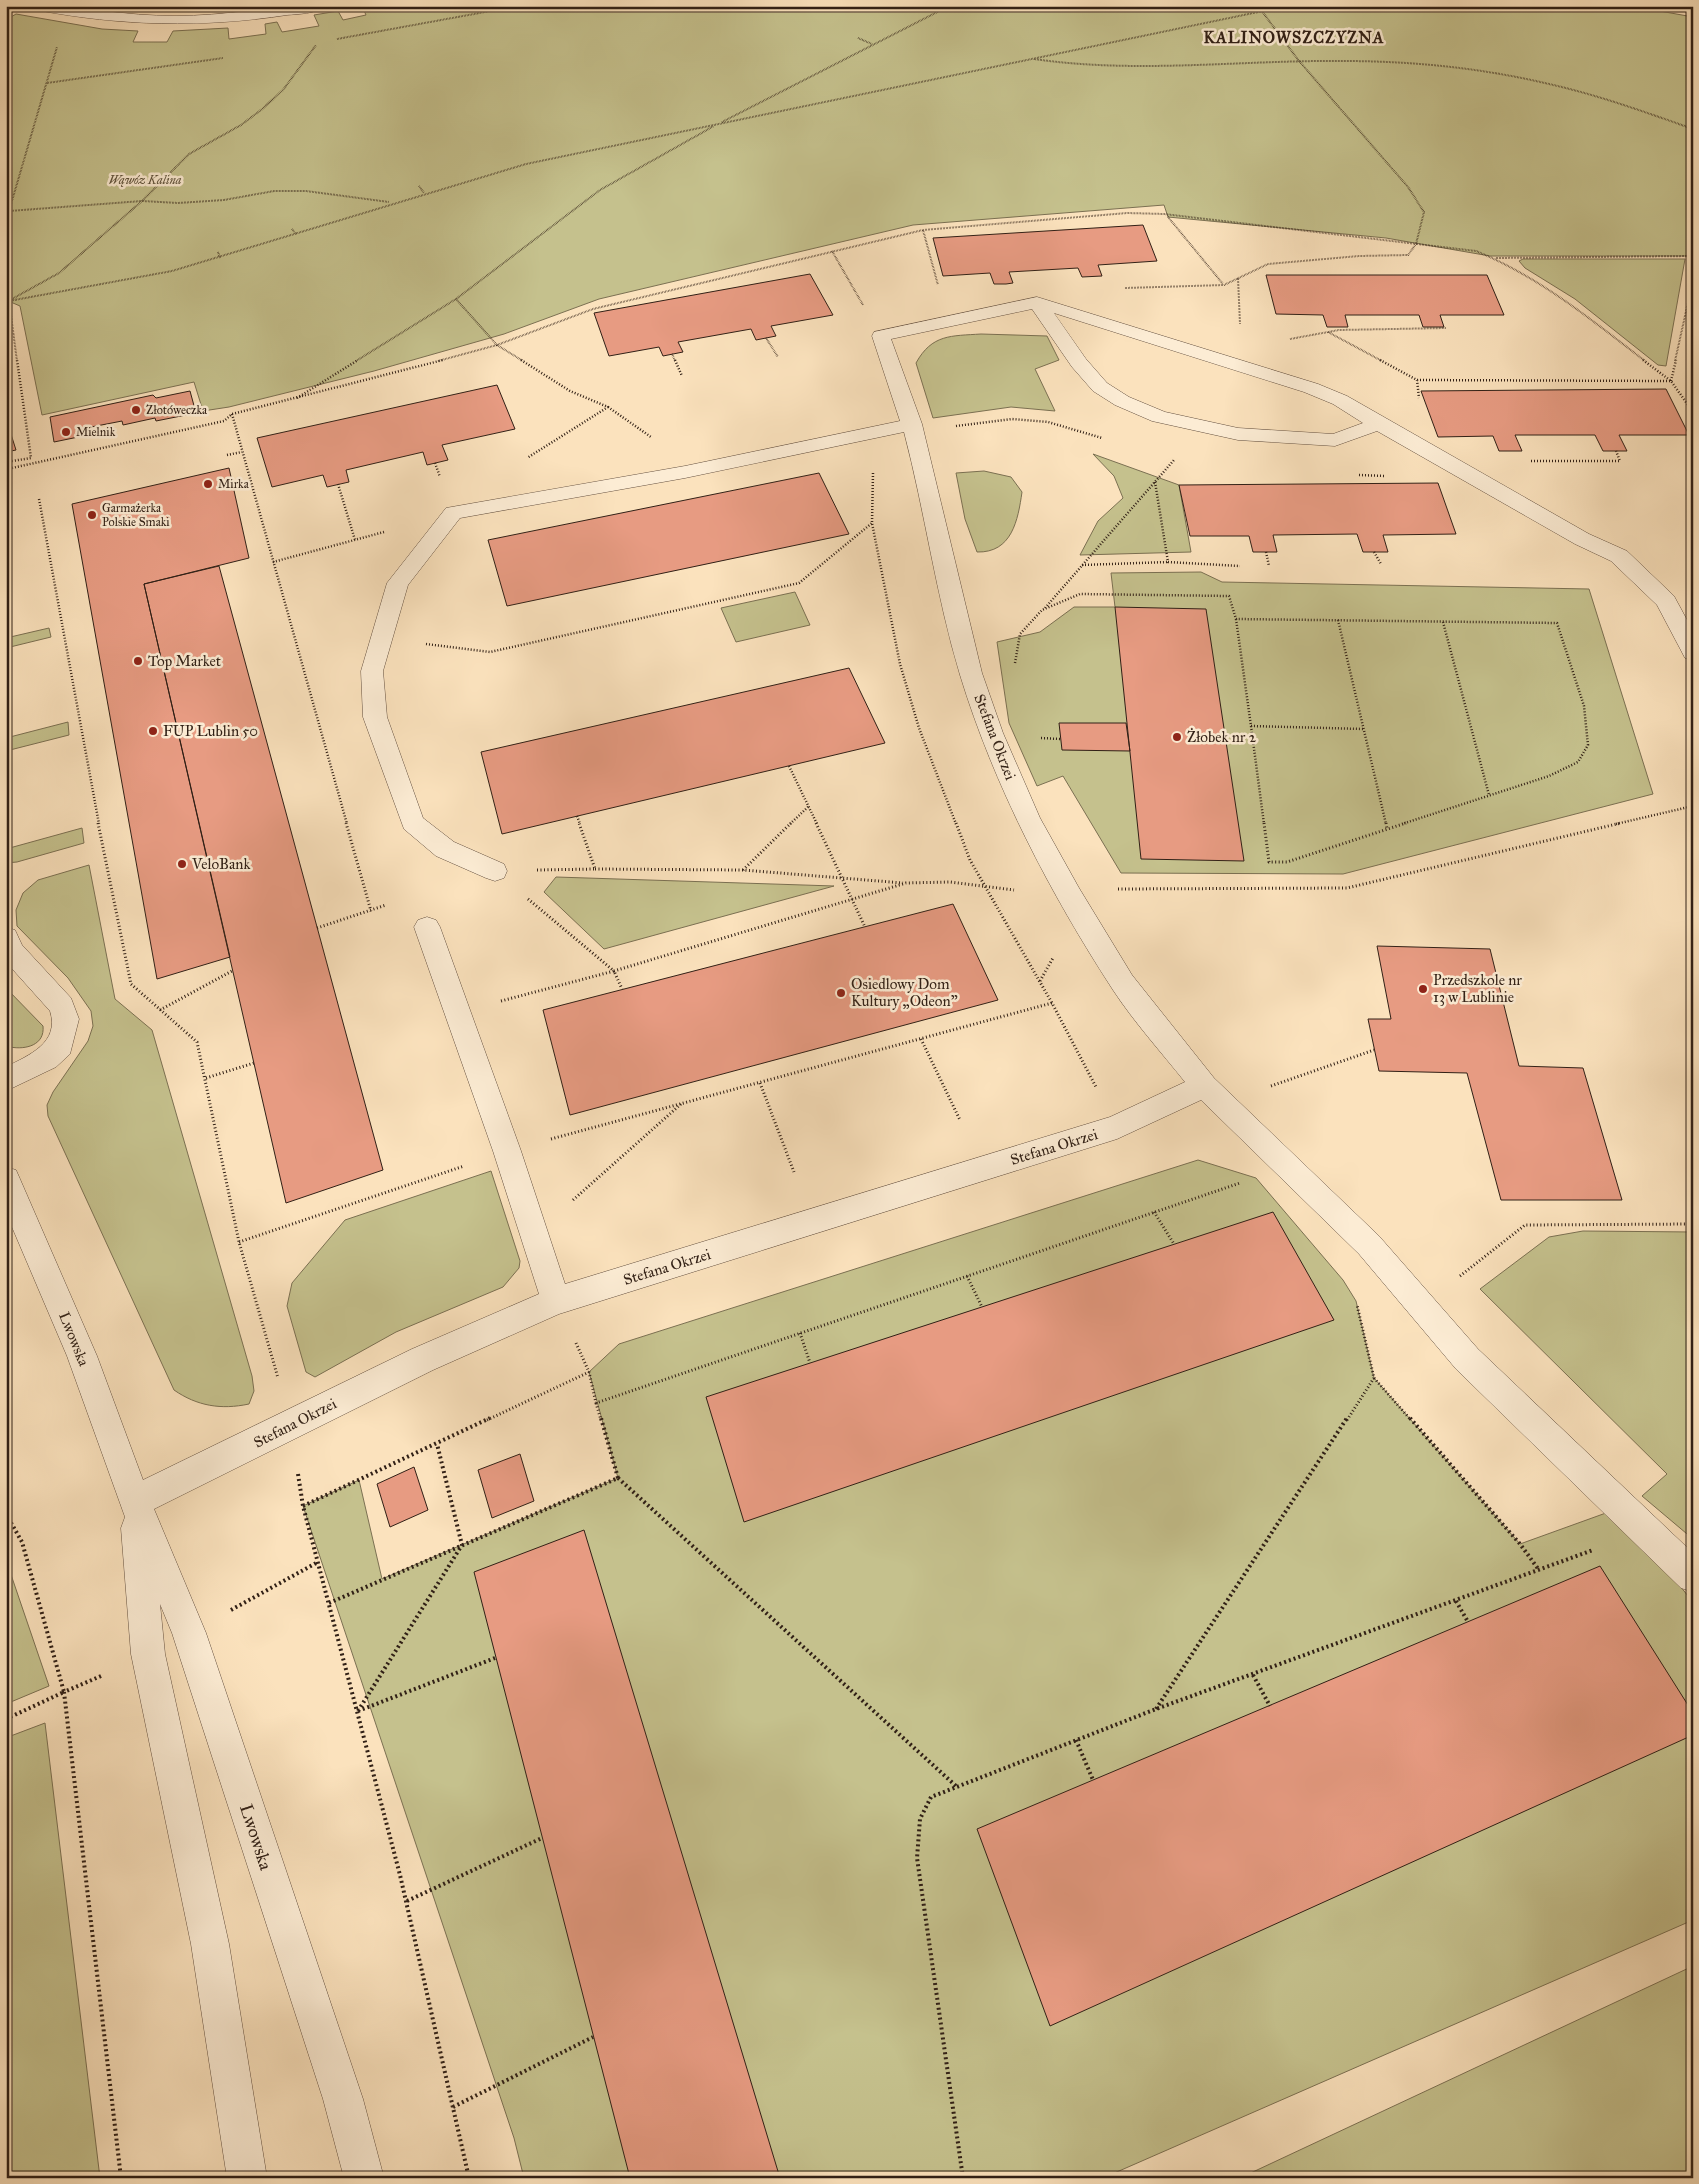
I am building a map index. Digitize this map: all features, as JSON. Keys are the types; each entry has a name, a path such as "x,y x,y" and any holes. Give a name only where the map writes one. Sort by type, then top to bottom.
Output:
{"street":[{"path":"37,6 107,19 164,21 216,20 316,6"},
{"path":"1037,302 1080,363 1100,387 1122,401 1159,416 1238,434 1336,440 1379,424"},
{"path":"880,336 1037,302 1311,388 1340,400 1582,539 1619,556 1666,600 1693,653"},
{"name":"Stefana Okrzei","path":"134,1501 292,1425 395,1371 497,1324 556,1301 1117,1128 1204,1086 1123,983 1070,895 1021,801 991,733 971,673 913,429 880,336"},
{"path":"494,871 445,850 413,823 375,717 372,671 398,583 453,513 913,429"},
{"path":"427,927 508,1151 556,1301"},
{"path":"6,937 12,951 62,1006 66,1019 60,1046 46,1058 6,1080"},
{"path":"1204,1086 1369,1245 1467,1359 1693,1576"},
{"name":"Lwowska","path":"6,1179 82,1356 134,1501 189,1633 344,2099 364,2178"},
{"name":"Lwowska","path":"134,1501 148,1654 210,1944 247,2178"}],"path":[{"path":"294,399 456,298 600,190 718,124 949,6"},
{"path":"1168,216 1224,285 1268,264 1360,256 1408,255 1416,244 1424,212 1408,187 1299,61 1258,6"},
{"path":"9,301 172,271 220,258 424,193 526,164 1263,11 1306,6"},
{"path":"6,233 9,212 56,54 64,12"},
{"path":"858,38 872,44"},
{"path":"9,301 59,273 142,201 189,154 241,125 261,110 283,90 313,52 317,43"},
{"path":"1031,58 1065,65 1135,69 1299,61 1402,63 1536,81 1579,91 1693,129"},
{"path":"419,186 424,193"},
{"path":"9,212 142,201 178,203 224,200 274,191 306,191 392,203"},
{"path":"12,468 224,421 232,414 497,345 593,309 923,230 1127,213 1164,214 1476,251 1510,265 1549,288 1671,381 1693,412"},
{"path":"292,229 296,234"},
{"path":"923,230 948,322"},
{"path":"832,251 880,336"},
{"path":"218,252 220,258"},
{"path":"1493,258 1693,256"},
{"path":"1238,278 1240,332"},
{"path":"6,280 31,458 6,462"},
{"path":"1671,381 1693,280"},
{"path":"6,298 9,301"},
{"path":"456,298 497,345 570,391 608,407 521,462"},
{"path":"1339,330 1446,328"},
{"path":"766,338 778,357"},
{"path":"672,354 682,376"},
{"path":"1417,380 1671,381"},
{"path":"232,414 370,911"},
{"path":"1111,441 1048,422 1012,419 913,429 874,437 872,524 900,664 919,728 970,860 1052,1003 1117,1128"},
{"path":"1524,461 1620,461 1616,451"},
{"path":"227,455 242,452"},
{"path":"1165,457 1181,462"},
{"path":"1014,670 1020,634 1174,460"},
{"path":"1356,475 1394,476"},
{"path":"1154,482 1168,562"},
{"path":"338,484 355,540"},
{"path":"39,499 108,876 131,984 196,1042 206,1078 239,1242 292,1425 303,1506 406,1901 469,2178"},
{"path":"274,562 453,513"},
{"path":"381,638 490,652 799,583 872,524"},
{"path":"1266,552 1269,566"},
{"path":"1374,552 1381,564"},
{"path":"1082,565 1168,562 1240,566"},
{"path":"1042,610 1080,594 1229,596 1236,619 1269,862 1287,862 1549,776 1578,762 1588,745 1584,706 1557,623 1236,619"},
{"path":"1338,620 1387,829"},
{"path":"1443,622 1490,795"},
{"path":"1251,726 1364,729"},
{"path":"1038,738 1060,739"},
{"path":"789,766 864,927"},
{"path":"743,870 809,806"},
{"path":"1119,897 1114,889 1347,888 1693,806"},
{"path":"577,816 596,869"},
{"path":"494,871 596,869 743,870 841,876 906,884 950,882 985,887"},
{"path":"494,871 614,971 622,990"},
{"path":"499,1002 614,971 906,884"},
{"path":"160,1010 232,971"},
{"path":"239,1242 508,1151 1052,1003"},
{"path":"921,1039 960,1120"},
{"path":"1265,1089 1374,1050"},
{"path":"206,1078 254,1063"},
{"path":"760,1083 794,1172"},
{"path":"535,1234 681,1104"},
{"path":"596,1403 1246,1181"},
{"path":"1154,1212 1174,1244"},
{"path":"1458,1278 1525,1225 1693,1224"},
{"path":"1369,1245 1343,1280 1356,1301 1374,1378 1520,1544 1539,1570"},
{"path":"967,1276 982,1307"},
{"path":"556,1301 589,1372 618,1478 956,1786"},
{"path":"800,1334 810,1363"},
{"path":"303,1506 589,1372"},
{"path":"1156,1709 1374,1378"},
{"path":"357,1712 462,1545 437,1444"},
{"path":"329,1602 618,1478"},
{"path":"6,1514 22,1542 64,1692 6,1719"},
{"path":"962,2178 918,1858 920,1819 931,1797 1156,1709 1646,1530"},
{"path":"1456,1601 1468,1622"},
{"path":"357,1712 495,1658"},
{"path":"1253,1675 1270,1706"},
{"path":"1076,1740 1093,1780"},
{"path":"406,1901 542,1838"},
{"path":"453,2107 593,2037"}],"green space":[{"name":"Wąwóz Kalina","path":"362,6 386,6 390,11 413,6 1632,6 1693,17 1693,256 1490,256 1386,238 1168,217 1164,205 913,225 599,299 504,334 374,371 229,407 203,411 194,382 42,415 20,306 6,300 6,20 16,14 102,29 138,31 133,42 167,42 173,31 228,28 229,39 266,34 265,24 277,22 282,32 319,26 314,15 338,11 343,20 366,15"},
{"path":"1523,259 1685,259 1666,366 1658,365 1575,299 1525,268 1519,261"},
{"path":"981,334 1047,336 1059,360 1035,369 1055,411 1011,407 933,418 916,363 929,347 943,338"},
{"path":"1093,454 1179,485 1191,552 1080,555 1098,521 1123,498 1114,476"},
{"path":"984,471 1011,477 1022,492 1015,524 1006,541 989,551 977,552 965,519 956,473"},
{"path":"1201,572 1222,582 1589,589 1653,794 1343,874 1121,873 1063,776 1037,786 1009,723 997,642 1040,632 1074,607 1115,607 1111,573"},
{"path":"795,592 810,625 736,642 721,608"},
{"path":"49,628 51,637 6,648 6,638"},
{"path":"68,722 69,735 6,751 6,738"},
{"path":"82,828 84,843 17,862 6,863 6,849"},
{"path":"89,865 115,999 152,1030 252,1376 254,1391 249,1404 229,1407 210,1405 191,1400 174,1390 48,1116 47,1105 53,1092 88,1041 93,1026 91,1011 68,978 17,926 16,910 23,893 38,880"},
{"path":"556,877 834,886 604,949 544,892"},
{"path":"6,988 43,1026 41,1038 33,1045 22,1048 10,1047 6,1040"},
{"path":"1198,1160 1256,1178 1343,1280 1356,1301 1374,1378 1520,1544 1617,1509 1693,1602 1693,1920 1103,2178 524,2178 514,2138 303,1506 359,1480 382,1579 618,1478 589,1372 619,1344"},
{"path":"491,1171 520,1261 519,1268 503,1287 396,1332 315,1377 306,1372 287,1306 292,1283 345,1220"},
{"path":"1583,1231 1693,1232 1693,1539 1642,1496 1667,1474 1480,1289 1549,1237"},
{"path":"6,1560 49,1686 6,1704"},
{"path":"45,1723 100,2178 6,2178 6,1742 8,1737"},
{"path":"1693,1966 1693,2178 1240,2178"}],"building":[{"path":"1143,225 1157,261 1098,265 1102,276 1082,277 1078,268 1009,272 1013,283 1006,284 994,284 990,273 943,276 933,238"},
{"path":"810,274 833,315 771,326 776,336 756,340 751,329 678,342 683,352 663,356 659,347 609,356 594,313"},
{"path":"1266,275 1487,275 1504,315 1440,315 1444,327 1423,327 1419,315 1345,315 1348,327 1327,327 1323,315 1276,314"},
{"path":"497,385 515,429 442,445 448,460 427,465 423,452 346,470 349,482 327,487 323,475 272,487 257,438"},
{"path":"1666,389 1689,435 1619,435 1627,451 1603,451 1595,435 1515,435 1522,451 1499,451 1493,436 1438,437 1421,391"},
{"path":"190,391 196,413 156,421 155,418 123,425 122,421 86,428 88,435 54,442 50,417 153,395 156,398"},
{"path":"9,428 16,450 6,452 6,429"},
{"path":"229,468 249,558 144,584 230,957 157,979 72,504"},
{"path":"819,473 849,534 507,606 488,540"},
{"path":"1438,483 1456,534 1383,535 1388,552 1363,552 1357,534 1273,535 1277,552 1253,552 1249,536 1190,536 1179,485"},
{"path":"219,566 383,1170 286,1203 144,584"},
{"name":"Żłobek nr 2","path":"1115,607 1206,609 1244,861 1141,859"},
{"path":"849,668 885,743 502,834 481,752"},
{"path":"1059,723 1126,723 1130,751 1062,750"},
{"path":"953,904 998,1000 570,1115 543,1010"},
{"path":"1377,946 1490,949 1519,1066 1583,1068 1622,1200 1501,1200 1467,1073 1379,1071 1368,1019 1391,1019"},
{"path":"1273,1212 1334,1320 744,1522 706,1397"},
{"path":"520,1454 534,1501 492,1518 478,1470"},
{"path":"414,1467 428,1510 390,1527 377,1484"},
{"path":"584,1530 780,2178 630,2178 474,1572"},
{"path":"1600,1566 1693,1713 1693,1735 1050,2026 977,1829"}],"place":[{"name":"Złotóweczka","path":"136,410"},
{"name":"Mielnik","path":"66,432"},
{"name":"Mirka","path":"208,484"},
{"name":"Garmażerka Polskie Smaki","path":"92,515"},
{"name":"Top Market","path":"138,661"},
{"name":"FUP Lublin 50","path":"153,731"},
{"name":"Żłobek nr 2","path":"1177,737"},
{"name":"VeloBank","path":"182,864"},
{"name":"Przedszkole nr 13 w Lublinie","path":"1423,989"},
{"name":"Osiedlowy Dom Kultury „Odeon”","path":"841,993"}],"district":[{"name":"KALINOWSZCZYZNA","path":"1294,37"}]}
